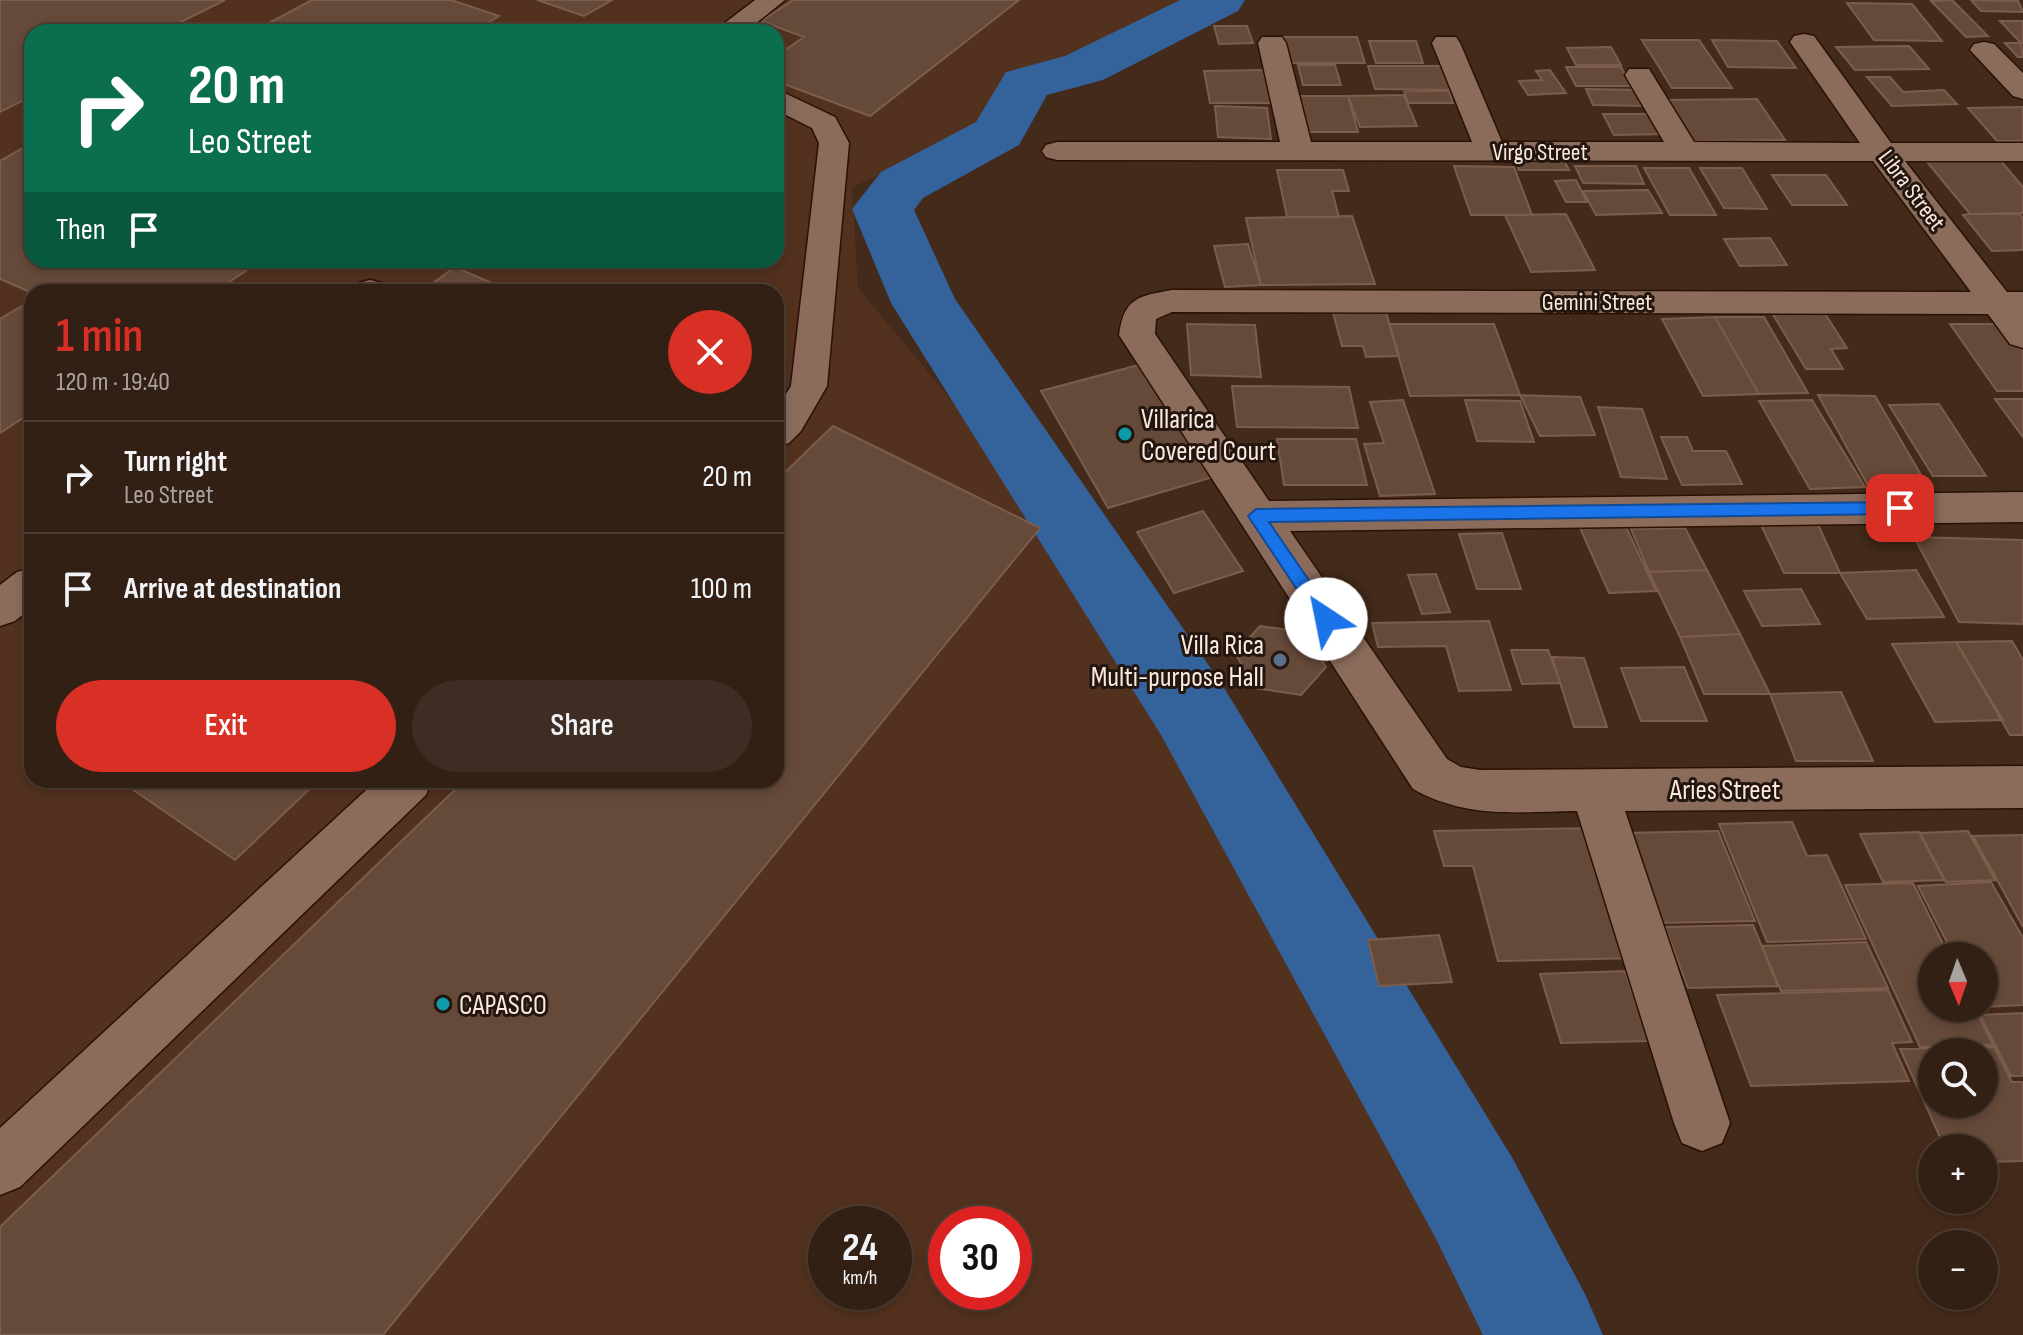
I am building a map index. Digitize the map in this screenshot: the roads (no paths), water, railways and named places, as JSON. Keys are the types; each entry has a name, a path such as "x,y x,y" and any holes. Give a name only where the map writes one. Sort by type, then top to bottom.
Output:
{"street":[{"path":"738,24 772,0"},
{"name":"Libra Street","path":"1804,42 1882,152 2010,303 2023,336"},
{"path":"1272,43 1298,152"},
{"path":"1446,43 1491,152"},
{"path":"1984,50 2023,90"},
{"path":"1639,75 1685,152"},
{"path":"784,102 824,123 834,143 809,386 784,426"},
{"name":"Virgo Street","path":"1057,151 2023,152"},
{"name":"Gemini Street","path":"1256,516 1137,335 1139,315 1151,305 1172,301 2010,303"},
{"path":"1256,516 2023,507"},
{"name":"Aries Street","path":"1256,516 1430,774 1453,787 1480,791 2023,787"},
{"path":"0,609 24,590"},
{"path":"0,1167 401,788"},
{"path":"1594,790 1702,1123"}],"waterway":[{"path":"1220,0 1084,68 1025,84 999,133 902,185 883,209 924,303 1191,709 1474,1198 1544,1335"}],"place":[{"name":"Villarica Covered Court","path":"1125,434"},
{"name":"Villa Rica Multi-purpose Hall","path":"1280,660"},
{"name":"CAPASCO","path":"443,1004"}]}
